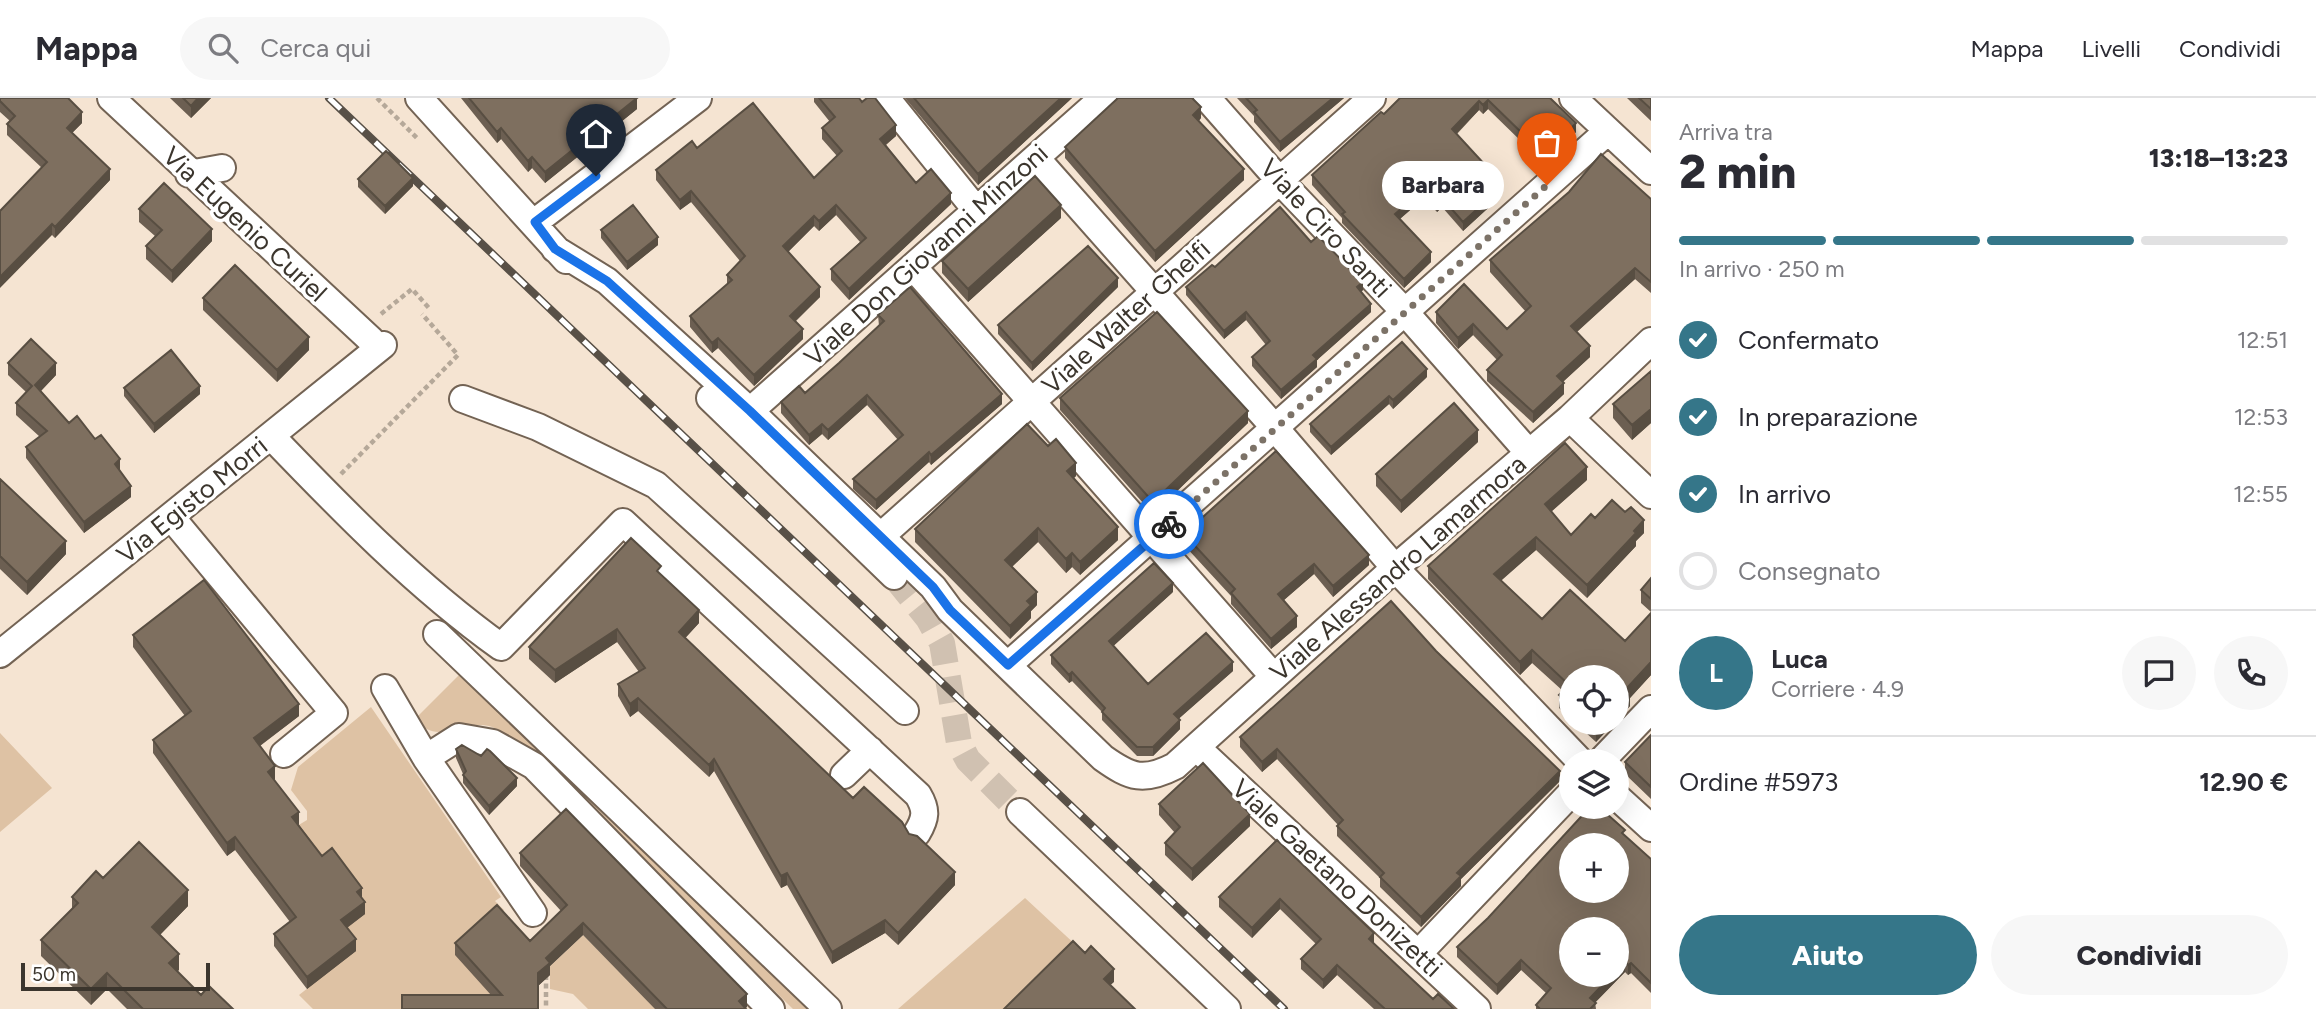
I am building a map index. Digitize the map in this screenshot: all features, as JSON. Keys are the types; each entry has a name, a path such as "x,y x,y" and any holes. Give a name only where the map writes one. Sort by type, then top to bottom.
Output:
{"street":[{"name":"Via Eugenio Curiel","path":"111,98 379,348"},
{"path":"419,98 535,222 555,249 894,576"},
{"path":"535,222 698,98"},
{"path":"886,98 977,211"},
{"name":"Viale Don Giovanni Minzoni","path":"750,411 1103,98"},
{"name":"Viale Ciro Santi","path":"1207,98 1279,180 1404,311 1529,453"},
{"name":"Viale Walter Ghelfi","path":"881,536 1372,98"},
{"path":"1573,98 1651,171"},
{"path":"555,249 607,281 750,411 933,587 950,610 1008,665 1608,131"},
{"path":"1036,158 1156,291 1395,568 1568,749"},
{"path":"190,174 222,168"},
{"path":"914,268 1274,677"},
{"name":"Viale Alessandro Lamarmora","path":"1008,665 1103,758 1119,770 1136,777 1155,776 1175,766 1395,568 1570,418 1651,341"},
{"name":"Via Egisto Morri","path":"6,639 171,517 379,348"},
{"path":"463,399 538,427 656,485 905,711"},
{"path":"1570,418 1651,495"},
{"path":"271,436 348,517 456,614 501,647 623,523 918,795 925,807 925,819 917,833"},
{"path":"171,517 334,713 284,754"},
{"path":"437,634 828,1009"},
{"path":"385,688 426,758 533,913"},
{"path":"1613,749 1651,709"},
{"path":"426,758 458,737 494,743 534,766 771,1009"},
{"name":"Viale Gaetano Donizetti","path":"1196,747 1477,1009"},
{"path":"844,775 870,750"},
{"path":"1418,954 1559,806"},
{"path":"1629,807 1651,828"},
{"path":"1020,812 1227,1009"}],"path":[{"path":"375,319 412,289 429,308"},
{"path":"333,464 342,474 458,355 422,314"},
{"path":"546,968 547,1009"}],"shaded area":[{"path":"463,671 818,1009 793,1009 530,751 492,727 471,726 441,732 424,727 416,718"},
{"path":"371,707 501,897 495,901 504,910 497,917 492,996 402,1009 313,1009 299,995 355,951 322,868 292,829 307,820 307,811 291,790 298,767"},
{"path":"0,733 52,788 0,832"},
{"path":"1025,898 1091,959 1037,1009 898,1009"},
{"path":"583,935 656,1009 588,1009 573,994 550,989 550,975 546,970"}],"building":[{"path":"0,98 68,98 82,112 67,128 110,169 55,227 52,224 0,277 0,211 47,162 7,124 15,116"},
{"path":"183,98 198,98 191,106"},
{"path":"469,98 637,98 545,172 532,157 528,161 501,128 497,132"},
{"path":"819,98 859,98 862,102 867,98 875,98 896,125 880,139 916,183 931,169 951,193 849,289 831,269 866,238 836,205 819,221 814,216 783,246 820,287 790,316 803,329 754,375 718,338 712,343 690,316 732,280 727,275 745,256 691,191 680,200 656,170 692,141 697,148 753,103 814,178 842,151 822,128 835,117"},
{"path":"914,98 1061,98 978,174"},
{"path":"1118,98 1192,98 1201,107 1193,115 1244,169 1155,251 1065,147"},
{"path":"1246,98 1333,98 1280,142 1254,112 1257,110"},
{"path":"1400,98 1550,98 1576,123 1551,150 1531,132 1526,137 1488,100 1483,105 1479,101 1452,129 1487,167 1483,171 1499,189 1463,222 1442,198 1437,203 1424,189 1395,214 1431,252 1404,279 1342,214 1345,212 1312,175"},
{"path":"1639,98 1651,98 1651,109"},
{"path":"386,151 413,178 385,206 358,179"},
{"path":"1601,154 1651,199 1651,282 1635,268 1571,326 1590,346 1557,376 1564,383 1533,412 1487,370 1502,355 1473,324 1458,338 1436,312 1464,284 1507,329 1531,306 1490,260 1569,192"},
{"path":"1035,176 1061,205 968,289 942,261"},
{"path":"164,183 212,229 172,271 146,246 162,230 139,209"},
{"path":"633,205 658,237 627,262 601,230"},
{"path":"1280,207 1311,242 1318,236 1363,282 1357,287 1371,304 1313,355 1317,359 1281,390 1252,357 1270,341 1246,312 1224,331 1186,287 1212,265 1215,267"},
{"path":"1088,246 1118,278 1032,363 998,325"},
{"path":"235,265 309,337 277,370 203,298"},
{"path":"910,287 1002,394 931,455 929,452 876,500 853,479 903,435 867,395 828,430 822,424 809,435 781,402 799,386 805,393 839,363 884,321 878,315"},
{"path":"1157,312 1248,411 1153,502 1060,398"},
{"path":"31,339 56,363 35,385 69,423 77,416 95,439 101,435 120,459 115,464 131,486 84,522 26,447 47,431 16,403 32,386 8,363"},
{"path":"1402,342 1427,369 1393,400 1389,396 1331,447 1310,424"},
{"path":"171,350 200,386 154,424 124,388"},
{"path":"1651,371 1651,409 1632,425 1613,404"},
{"path":"1454,403 1478,430 1401,501 1376,474"},
{"path":"1027,424 1048,446 1056,439 1076,463 1067,471 1118,527 1080,562 1072,553 1066,559 1038,528 1005,560 1037,592 1027,601 1031,605 1010,626 915,529"},
{"path":"1565,443 1587,467 1545,504 1571,535 1591,514 1595,518 1612,500 1625,512 1631,507 1644,520 1634,531 1636,533 1587,585 1536,537 1494,574 1542,619 1570,590 1625,641 1651,613 1651,662 1629,686 1629,665 1559,665 1559,676 1532,650 1520,662 1428,566"},
{"path":"1276,451 1369,555 1333,586 1314,564 1278,594 1297,616 1271,639 1231,593 1235,589 1184,534"},
{"path":"0,479 66,541 27,582 0,556"},
{"path":"631,538 661,566 657,571 699,610 679,632 853,798 864,787 902,822 909,834 917,836 955,872 898,933 885,920 832,952 787,873 781,876 714,759 709,765 638,698 630,704 618,684 645,668 617,629 555,670 529,647"},
{"path":"1154,563 1173,583 1109,641 1148,684 1206,633 1233,662 1174,714 1180,720 1153,747 1137,747 1102,712 1105,708 1072,672 1069,675 1051,655"},
{"path":"1651,578 1651,599 1641,590"},
{"path":"204,580 299,704 254,738 275,766 268,772 299,812 292,817 322,856 332,848 362,888 357,892 365,902 341,920 356,939 307,977 274,934 296,917 235,837 227,843 153,740 191,711 133,635"},
{"path":"1391,601 1436,651 1559,772 1457,873 1461,876 1421,917 1380,877 1384,873 1337,826 1343,820 1277,749 1262,762 1240,737"},
{"path":"1651,735 1651,787 1629,766 1629,758"},
{"path":"462,745 481,756 487,749 517,778 489,806 463,775 466,771 456,749"},
{"path":"1203,763 1250,814 1192,869 1165,843 1180,827 1159,804"},
{"path":"566,809 747,994 739,1001 746,1009 667,1009 583,923 546,958 550,963 538,973 538,1009 402,1009 402,995 502,995 455,943 497,905 530,941 567,905 520,853"},
{"path":"1579,819 1613,819 1625,830 1622,833 1566,833"},
{"path":"1629,839 1651,859 1651,983 1631,963 1629,964 1629,917 1559,917 1559,987 1601,987 1590,998 1596,1003 1590,1009 1540,1009 1536,1005 1551,988 1521,960 1497,985 1457,947 1488,918 1559,841 1559,903 1629,903"},
{"path":"1277,840 1374,933 1369,939 1433,999 1438,994 1454,1009 1385,1009 1337,965 1323,980 1301,959 1321,939 1280,899 1252,928 1219,897"},
{"path":"139,842 188,890 152,927 179,954 169,963 201,995 209,986 233,1009 143,1009 107,973 91,989 41,940 78,903 72,897 96,871 103,878"},
{"path":"1073,941 1085,953 1091,946 1114,969 1104,979 1135,1009 1004,1009"}],"tunnel":[{"path":"894,576 928,618 942,643 959,743 968,760 1020,812"}],"railway":[{"path":"329,98 1284,1009"}],"way so far":[{"path":"1169,524 1547,185"}],"place":[{"name":"Barbara","path":"1547,185"}],"route":[{"path":"596,176 535,222 555,249 607,281 750,411 933,587 950,610 1008,665 1169,524"}]}
